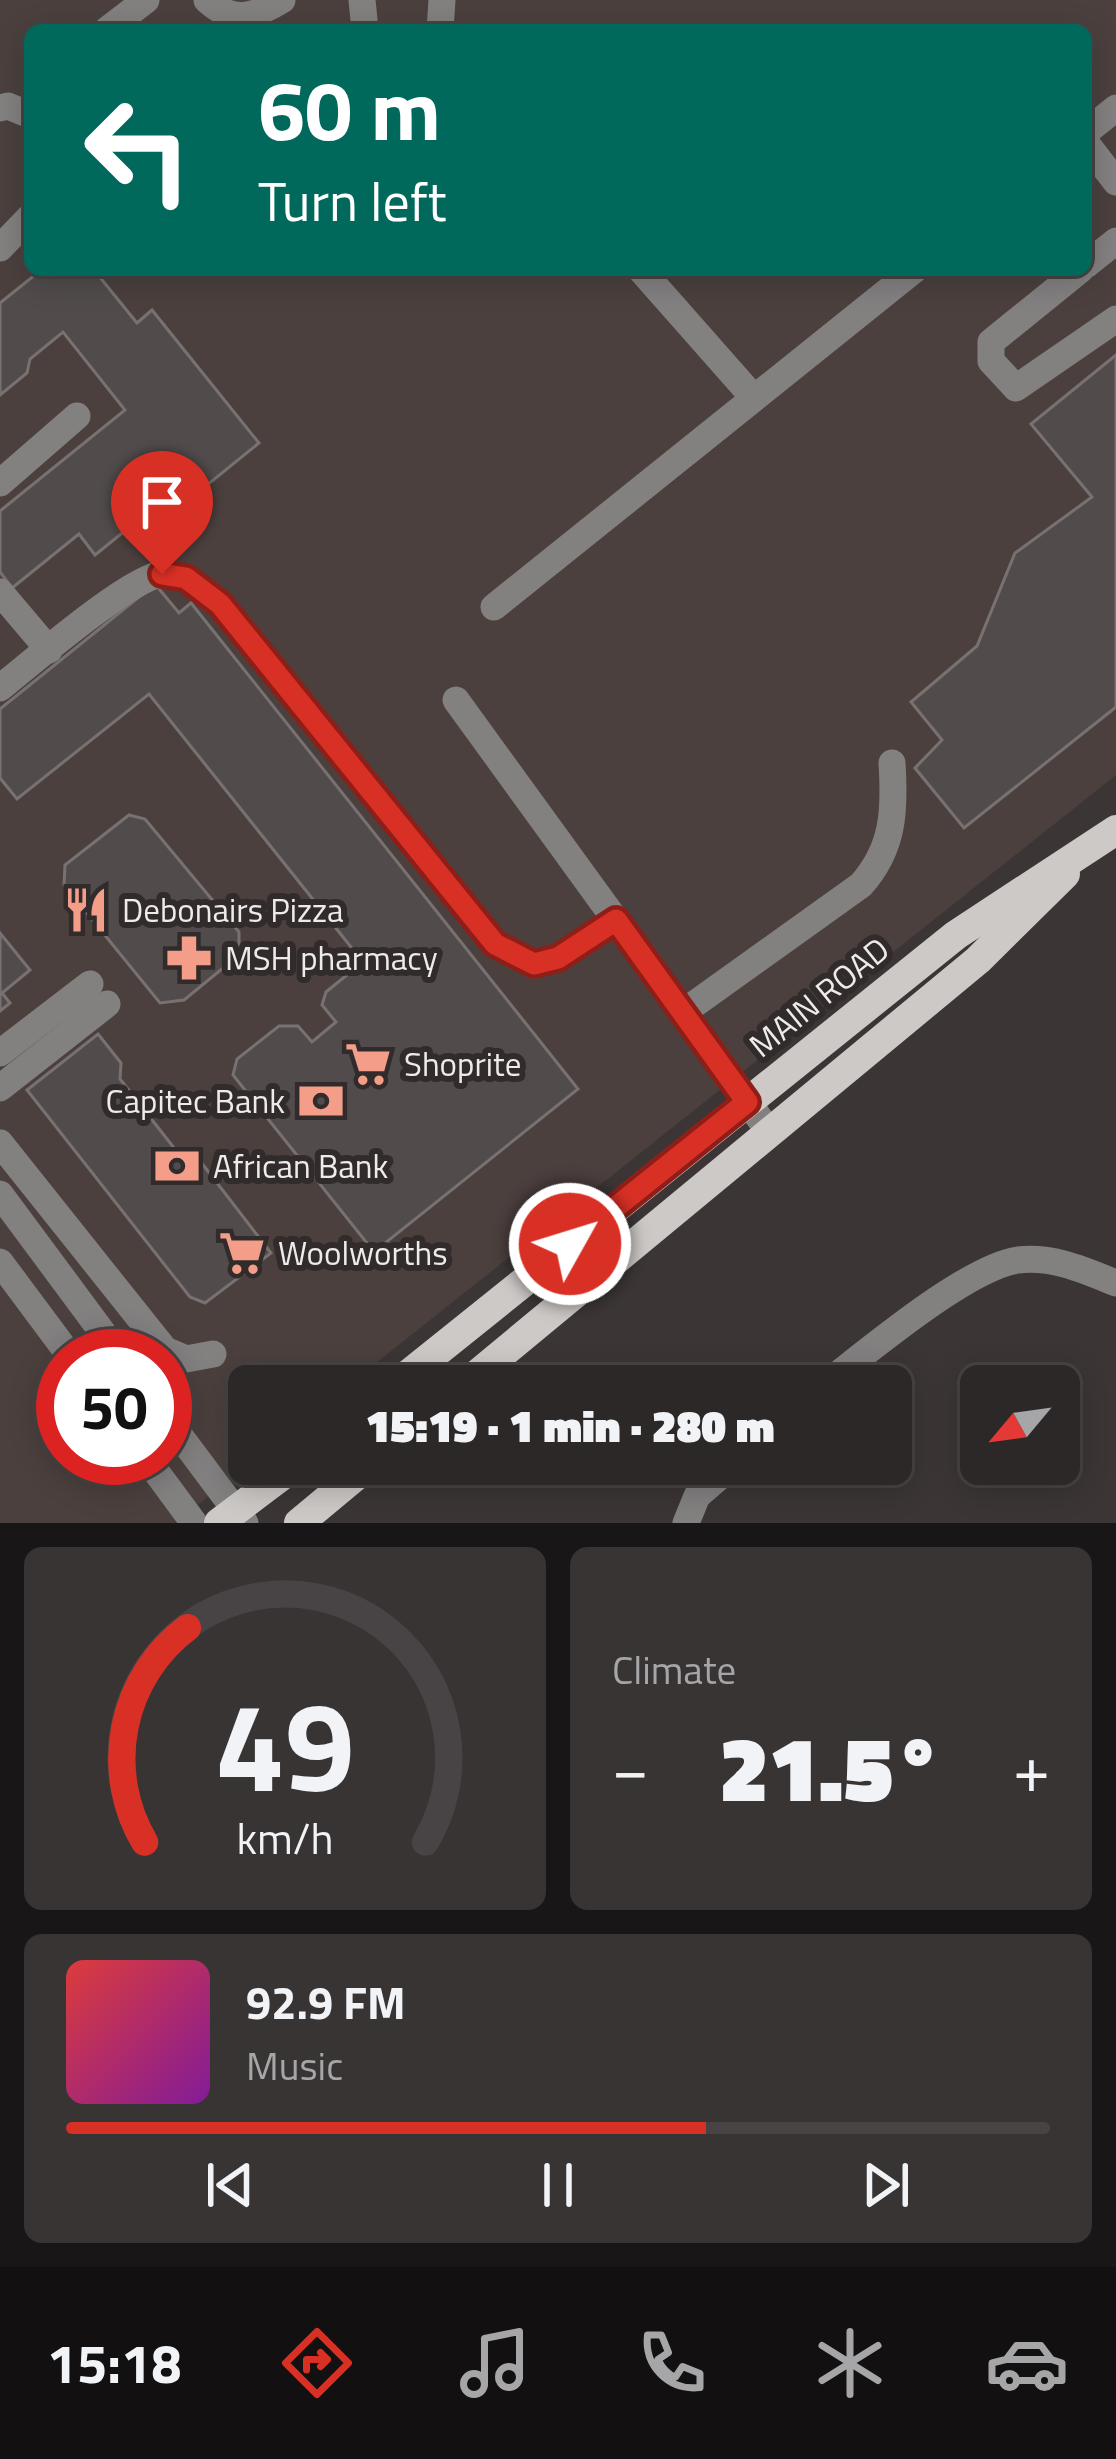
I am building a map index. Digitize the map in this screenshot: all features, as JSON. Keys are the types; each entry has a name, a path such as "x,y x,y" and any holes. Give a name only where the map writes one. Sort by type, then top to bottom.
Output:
{"main road":[{"name":"MAIN ROAD","path":"420,1365 956,935 1076,861 1116,830"},
{"name":"MAIN ROAD","path":"488,1365 978,961 1031,913 1076,861"},
{"path":"233,1519 273,1485"},
{"path":"299,1523 345,1485"}],"street":[{"path":"115,24 146,0"},
{"path":"207,0 224,23 254,16 282,0"},
{"path":"1092,127 1116,108"},
{"path":"1092,151 1116,182"},
{"path":"0,248 24,223"},
{"path":"1092,260 1116,241"},
{"path":"646,276 754,398"},
{"path":"494,607 906,276"},
{"path":"1072,276 991,342 987,352 991,362 1016,388 1116,319"},
{"path":"0,483 77,416"},
{"path":"0,688 133,586 162,574 186,578 220,604 472,921 516,958 534,964 558,958 616,920"},
{"path":"0,592 49,650"},
{"path":"456,700 768,1130"},
{"path":"685,1012 861,885 881,862 895,807 892,763"},
{"path":"0,1053 98,994 0,1088"},
{"path":"0,1143 165,1351 186,1359 213,1354"},
{"path":"0,1194 101,1329"},
{"path":"852,1365 908,1322 1013,1261 1045,1260 1116,1282"},
{"path":"0,1262 50,1329"},
{"path":"192,1457 233,1519"},
{"path":"166,1485 194,1523"},
{"path":"686,1523 698,1496 710,1485"}],"shaded area":[{"path":"0,0 1116,0 1116,775 373,1365 228,1365 228,1481 175,1523 0,1523"}],"building":[{"path":"34,276 99,276 137,323 152,310 259,443 154,528 137,521 95,555 79,534 12,588 0,572 0,511 125,410 63,332 30,359 27,373 0,395 0,303"},
{"path":"1116,355 1116,707 964,828 915,768 942,740 911,702 977,646 1015,553 1092,497 1031,424"},
{"path":"155,584 179,613 191,603 578,1089 374,1252 233,1075 237,1059 279,1026 298,1026 312,1042 336,1022 322,1005 326,992 363,962 149,694 17,799 0,778 0,709"},
{"path":"129,815 145,819 239,932 239,955 184,1000 160,1003 64,885 65,865"},
{"path":"0,933 30,970 2,993 10,1003 0,1011"},
{"path":"98,1034 121,1063 120,1079 178,1153 194,1153 271,1253 205,1303 190,1297 27,1090"}],"place":[{"name":"Debonairs Pizza","path":"86,910"},
{"name":"MSH pharmacy","path":"189,958"},
{"name":"Shoprite","path":"368,1064"},
{"name":"Capitec Bank","path":"321,1101"},
{"name":"African Bank","path":"177,1166"},
{"name":"Woolworths","path":"242,1253"}],"route":[{"path":"162,574 186,578 220,604 495,944 534,964 558,958 616,920 747,1102 570,1244"}]}
